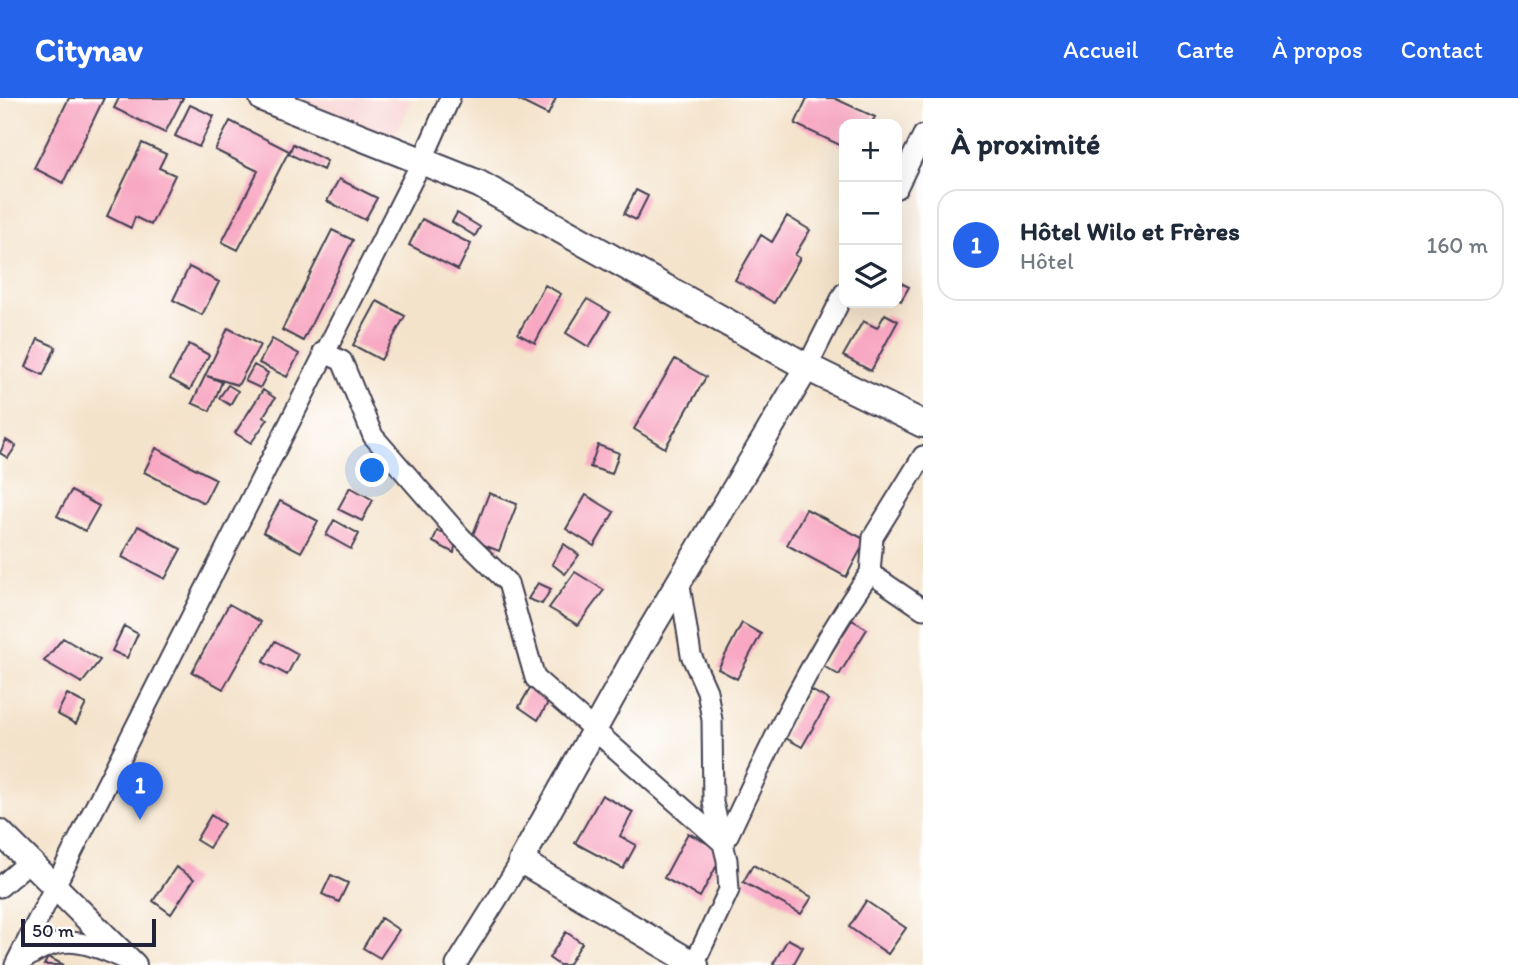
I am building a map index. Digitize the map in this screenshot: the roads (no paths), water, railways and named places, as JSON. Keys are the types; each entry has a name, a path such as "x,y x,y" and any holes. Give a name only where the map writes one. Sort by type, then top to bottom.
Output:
{"main road":[{"path":"263,98 423,159 479,184 807,367 923,424"}],"street":[{"path":"16,965 323,352 423,159 450,98"},
{"path":"900,182 923,135"},
{"path":"456,965 521,860 594,727 807,367 839,303"},
{"path":"323,352 342,361 373,436 461,537 508,583 535,678 594,727 724,844"},
{"path":"724,844 788,710 841,614 870,573 873,537 923,456"},
{"path":"870,573 923,609"},
{"path":"521,860 695,964 729,890 724,844 713,803 712,720 708,691 691,655 680,585"},
{"path":"0,832 130,962"},
{"path":"0,887 30,861"},
{"path":"16,965 36,950 62,941 94,945 130,962"}],"place":[{"name":"Hôtel Wilo et Frères","path":"140,820"}]}
